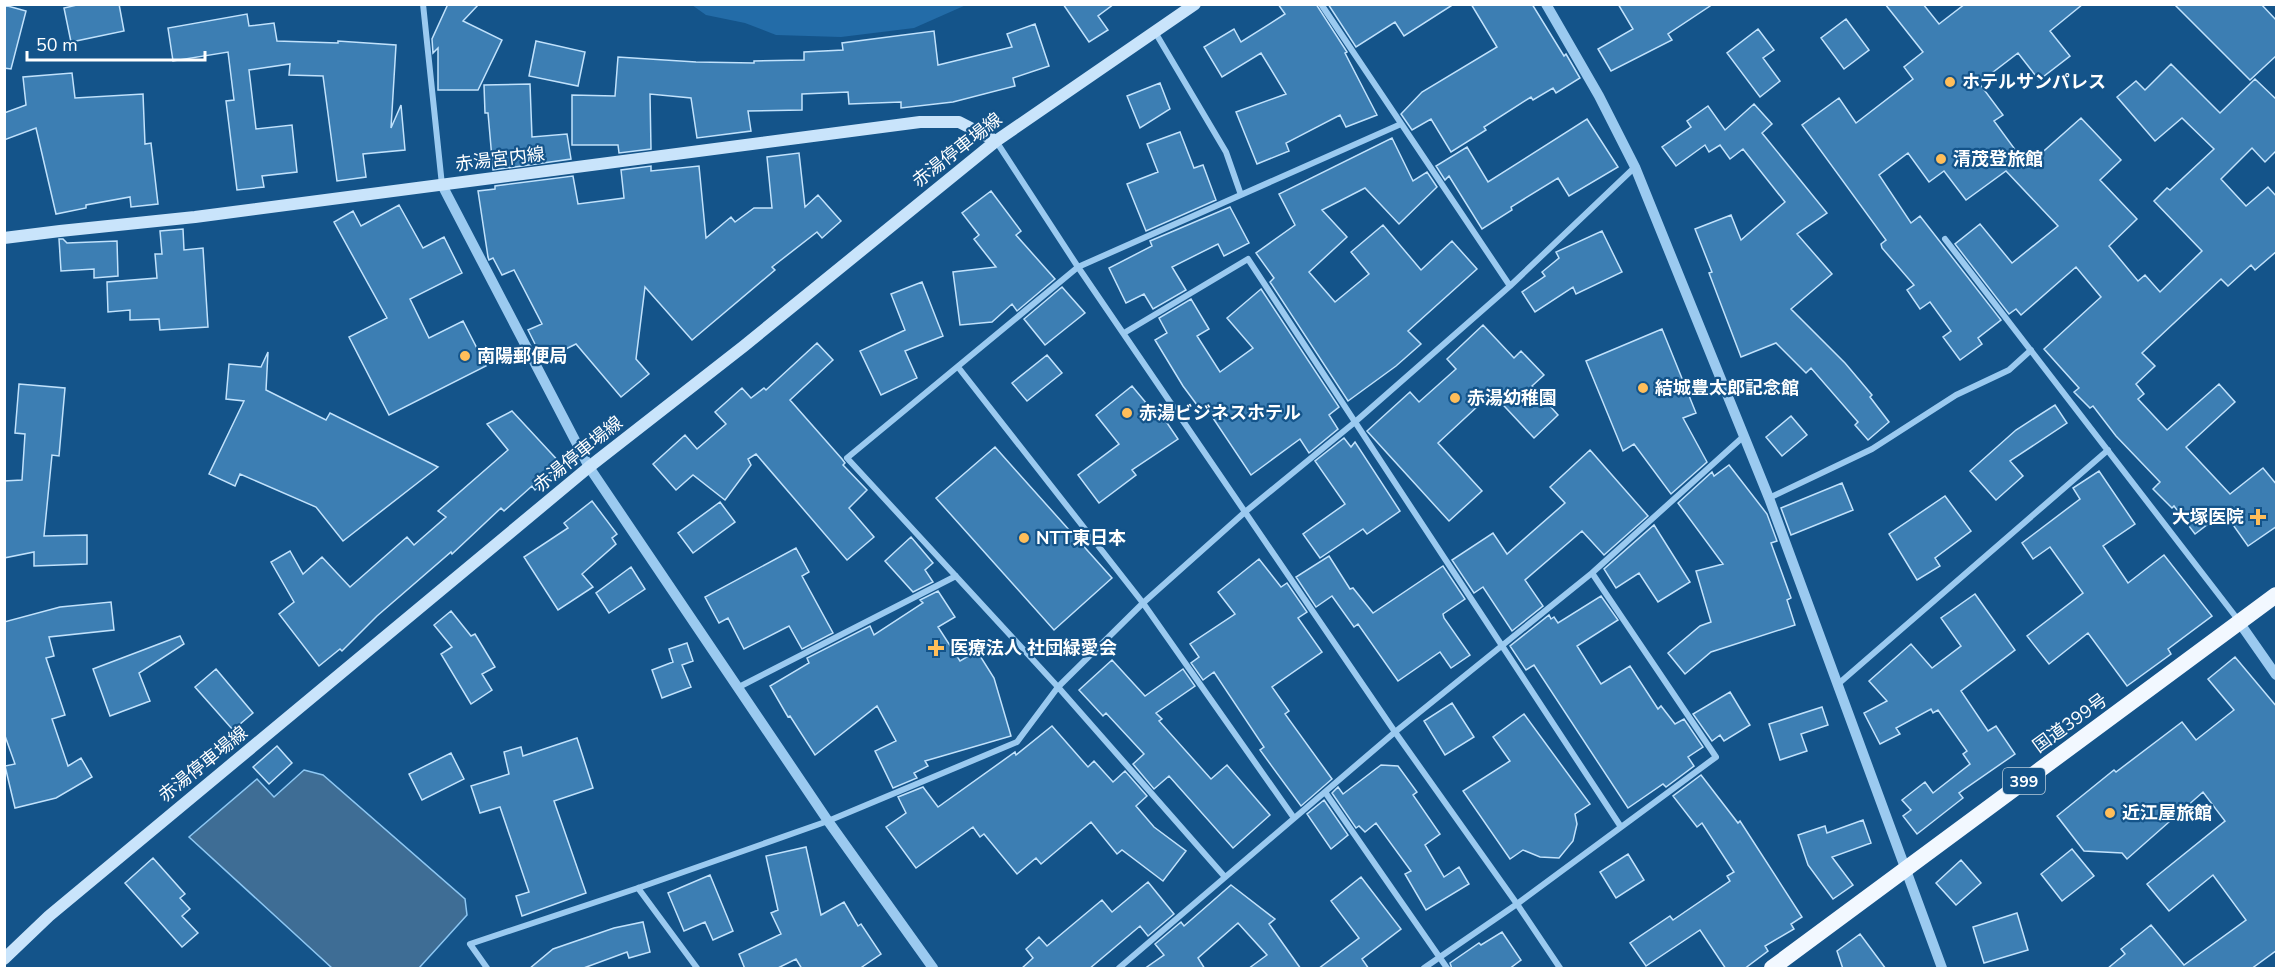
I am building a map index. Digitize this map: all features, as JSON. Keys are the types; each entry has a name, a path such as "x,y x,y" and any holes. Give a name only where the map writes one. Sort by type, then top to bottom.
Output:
{"highway":[{"name":"国道399号","path":"1772,969 2277,595"}],"main road":[{"name":"赤湯停車場線","path":"4,959 49,916 589,467 744,346 996,141 1194,4"},
{"name":"赤湯宮内線","path":"4,238 195,218 920,122 959,122 996,141"}],"street":[{"path":"423,4 442,185 589,467 737,689 933,969"},
{"path":"1321,4 1510,286"},
{"path":"1546,4 1599,96 1635,167 1745,435 1942,969"},
{"path":"1155,30 1226,152 1241,195"},
{"path":"1225,877 1058,687 847,458 1078,267 1401,124"},
{"path":"996,141 1078,267 1395,732 1517,904 1560,969"},
{"path":"486,969 470,944 639,888 828,821 1017,742 1058,687 1143,603 1245,512 1355,422 1510,286 1635,167"},
{"path":"1945,239 2239,622 2277,675"},
{"path":"1124,333 1248,259 1621,827"},
{"path":"1769,498 1872,449 1956,395 2008,370 2031,350"},
{"path":"957,367 1143,603 1294,818"},
{"path":"1119,969 1395,732 1592,573 1745,435"},
{"path":"1837,685 2108,450"},
{"path":"1424,969 1517,904 1716,757 1592,573"},
{"path":"737,689 956,576"},
{"path":"1325,792 1447,969"},
{"path":"639,888 697,969"}],"shaded area":[{"path":"692,5 966,5 914,28 841,37 776,35 745,23 706,15"},
{"path":"304,770 323,775 465,899 467,915 419,968 332,968 189,837 257,779 274,797"}],"building":[{"path":"81,4 119,4 124,31 71,42 64,8"},
{"path":"448,4 479,4 463,21 502,40 478,90 438,90 438,48 433,53 432,39"},
{"path":"1063,4 1114,4 1098,16 1108,30 1089,42"},
{"path":"1278,4 1316,4 1347,52 1345,53 1377,115 1346,127 1340,115 1286,143 1289,151 1257,164 1236,112 1286,94 1261,53 1222,77 1204,47 1234,29 1241,42 1285,14"},
{"path":"1328,4 1454,4 1404,36 1395,22 1356,47"},
{"path":"1471,4 1532,4 1580,78 1556,93 1553,88 1533,100 1531,97 1484,127 1486,130 1451,152 1431,119 1412,130 1401,114 1422,92 1497,47"},
{"path":"1618,4 1713,4 1668,34 1672,40 1611,71 1598,49 1633,29"},
{"path":"1885,4 1923,4 1939,24 1965,4 2083,4 2050,31 2070,56 2039,80 2018,53 1979,83 2003,115 1994,121 2027,166 2081,118 2121,160 2100,180 2137,219 2109,246 2138,281 2145,275 2160,292 2202,251 2154,201 2167,188 2170,190 2214,149 2182,118 2155,141 2117,97 2136,81 2145,90 2171,64 2220,113 2255,79 2277,100 2277,150 2265,162 2252,148 2221,179 2246,206 2268,187 2277,197 2277,251 2255,270 2251,265 2228,286 2221,279 2142,353 2155,366 2136,384 2144,394 2138,399 2167,430 2219,384 2235,402 2186,447 2230,494 2263,468 2277,485 2277,526 2248,546 2224,512 2195,534 2174,506 2172,508 2153,489 2160,482 2116,436 2093,406 2090,408 2074,392 2079,388 2044,349 2101,297 2076,267 2021,315 2016,309 2009,314 1955,244 1980,224 2012,263 2058,226 2006,171 1966,200 1944,171 1929,182 1908,153 1879,175 1911,223 1920,216 2001,320 1978,338 1982,344 1960,360 1943,337 1951,331 1930,302 1920,309 1907,290 1914,285 1882,248 1881,244 1886,240 1802,125 1839,98 1856,123 1913,79 1904,67 1923,52"},
{"path":"2174,4 2261,4 2277,21 2277,55 2250,80"},
{"path":"4,5 26,11 11,69 4,68"},
{"path":"247,14 249,26 274,23 277,41 338,43 338,41 396,45 391,128 401,105 405,150 363,154 366,177 337,181 323,76 289,75 290,64 249,70 256,129 292,125 297,172 262,176 264,187 237,190 226,101 234,100 228,52 173,61 168,28"},
{"path":"1846,19 1869,50 1844,69 1821,38"},
{"path":"1035,24 1049,66 1013,78 1015,86 953,102 901,108 901,102 849,104 848,92 802,94 802,110 748,111 751,131 697,138 691,98 650,94 651,149 619,153 618,145 572,145 572,95 615,96 618,57 754,63 754,61 804,60 804,52 843,50 842,43 934,31 938,65 1012,47 1007,34"},
{"path":"1758,29 1774,50 1763,58 1780,81 1760,97 1727,53"},
{"path":"536,41 585,52 578,86 529,76"},
{"path":"72,73 75,98 143,94 145,144 151,143 158,204 131,207 130,197 86,205 86,208 56,214 36,128 4,140 4,113 26,105 23,77"},
{"path":"1160,83 1170,109 1140,128 1127,96"},
{"path":"530,84 532,137 567,134 571,159 493,170 488,113 485,113 484,85"},
{"path":"1754,104 1772,124 1762,133 1827,213 1797,234 1832,274 1791,309 1845,363 1872,395 1870,397 1889,422 1868,440 1855,425 1858,422 1811,368 1806,373 1776,343 1741,357 1709,273 1712,272 1695,229 1731,215 1741,240 1785,202 1743,149 1730,159 1720,145 1709,152 1705,145 1676,166 1662,147 1691,127 1687,121 1708,106 1725,130"},
{"path":"1587,119 1618,167 1569,196 1558,178 1511,207 1512,210 1482,229 1449,176 1445,180 1436,166 1467,147 1488,182"},
{"path":"1180,132 1194,168 1203,165 1216,200 1146,231 1127,184 1158,172 1147,144"},
{"path":"1392,138 1413,181 1427,172 1437,187 1399,224 1365,188 1322,210 1347,237 1309,272 1335,302 1369,274 1351,252 1383,225 1421,270 1452,241 1477,269 1408,331 1421,344 1396,366 1348,401 1270,282 1274,278 1256,253 1295,225 1279,194"},
{"path":"799,153 805,207 818,195 841,221 822,238 817,232 772,267 775,270 692,340 645,287 636,359 649,374 621,397 576,344 543,360 528,330 542,324 514,270 502,275 493,258 489,260 478,191 495,189 495,186 573,176 578,204 624,198 621,170 651,166 651,171 699,166 706,238 731,217 735,222 754,208 772,208 767,157"},
{"path":"991,191 1021,231 1016,235 1055,279 1017,311 1012,304 992,322 960,325 953,272 996,267 974,239 979,235 962,213"},
{"path":"399,205 423,248 444,237 462,273 410,299 429,338 463,321 486,366 389,415 349,337 387,318 334,222 353,211 361,226"},
{"path":"1230,207 1249,243 1224,256 1218,244 1172,267 1186,290 1153,309 1144,294 1126,303 1109,268 1152,246 1150,241"},
{"path":"183,229 184,250 203,248 208,327 160,330 159,319 130,320 130,310 108,312 107,282 157,278 155,254 162,254 160,231"},
{"path":"1602,231 1622,272 1576,294 1573,287 1535,312 1522,292 1545,276 1542,272 1559,258 1556,252"},
{"path":"59,239 67,243 117,241 118,276 94,278 94,269 61,271"},
{"path":"922,282 943,336 905,351 917,378 881,395 860,351 905,330 891,294"},
{"path":"1062,287 1085,313 1045,345 1024,319"},
{"path":"1261,289 1339,407 1329,415 1338,429 1309,453 1300,439 1251,475 1205,406 1200,409 1183,386 1155,340 1167,333 1159,318 1191,299 1209,329 1197,336 1220,372 1253,348 1227,318"},
{"path":"1483,325 1514,358 1521,351 1544,375 1532,386 1558,415 1534,438 1492,393 1438,443 1482,491 1449,521 1367,431 1410,392 1419,402 1456,369 1447,359"},
{"path":"1662,329 1696,413 1683,418 1707,462 1671,494 1634,444 1623,451 1586,361"},
{"path":"817,343 833,360 790,400 842,459 845,463 843,465 867,490 849,508 874,537 847,560 756,454 748,459 751,465 725,500 693,475 676,490 653,464 685,435 697,449 726,424 715,412 742,388 751,398 764,388 766,390"},
{"path":"268,352 266,390 326,420 330,413 438,467 343,541 316,507 240,474 235,486 209,474 244,401 226,399 229,364 261,367"},
{"path":"1047,355 1062,373 1027,401 1012,383"},
{"path":"19,384 65,388 59,456 52,455 44,536 87,535 87,564 34,566 34,552 4,558 4,481 22,480 25,434 15,433"},
{"path":"1132,386 1157,416 1161,414 1178,439 1132,470 1136,475 1099,503 1078,475 1119,444 1096,415"},
{"path":"2055,405 2067,423 2010,461 2023,476 1996,500 1970,471 2016,430"},
{"path":"512,411 562,465 535,490 532,486 504,511 501,508 452,554 451,552 377,616 342,651 340,649 319,666 279,614 294,602 271,562 290,551 303,574 322,557 350,587 407,537 414,545 446,517 438,511 508,450 487,424"},
{"path":"1791,416 1807,435 1782,456 1766,437"},
{"path":"1344,438 1351,447 1355,442 1400,511 1367,534 1363,529 1320,558 1303,534 1345,504 1315,461"},
{"name":"NTT東日本","path":"995,447 1112,578 1054,630 936,498"},
{"path":"1590,450 1648,516 1604,555 1582,531 1525,580 1543,606 1512,631 1483,587 1474,593 1452,560 1493,533 1507,554 1565,503 1550,487"},
{"path":"1729,465 1767,514 1777,541 1771,543 1791,598 1787,600 1795,625 1711,652 1685,674 1668,653 1700,626 1711,622 1696,571 1723,564 1678,503 1712,472 1714,476"},
{"path":"2099,471 2135,524 2103,546 2128,583 2164,555 2212,616 2168,649 2171,654 2127,686 2088,633 2049,664 2027,636 2083,593 2050,547 2033,559 2022,543 2080,499 2073,488"},
{"path":"1842,483 1853,510 1791,535 1781,508"},
{"path":"1945,496 1971,531 1935,558 1940,566 1917,580 1889,534"},
{"path":"592,501 617,534 612,538 616,544 582,574 593,587 558,610 524,557 568,528 564,523"},
{"path":"720,502 735,522 693,553 678,533"},
{"path":"1654,525 1690,582 1658,602 1639,573 1616,588 1604,569"},
{"path":"911,537 933,563 925,570 933,582 913,592 885,561"},
{"path":"796,548 809,572 802,576 833,633 802,649 789,626 744,649 728,618 719,623 705,597"},
{"path":"1329,556 1350,589 1353,588 1373,613 1443,566 1465,599 1443,614 1444,618 1470,655 1451,668 1440,652 1398,681 1358,624 1354,627 1332,596 1316,607 1296,577"},
{"path":"1259,559 1281,587 1287,583 1307,612 1298,618 1322,652 1272,687 1289,711 1285,714 1332,779 1301,806 1260,750 1264,747 1214,672 1203,680 1191,663 1199,657 1190,644 1235,614 1218,592"},
{"path":"631,567 645,589 609,613 596,593"},
{"path":"938,591 955,617 938,627 960,661 977,651 994,678 1011,736 925,761 928,766 914,773 917,778 893,788 875,751 896,741 877,706 815,755 790,716 788,717 770,686 809,663 807,658 870,626 874,635 923,603 920,600"},
{"path":"1975,594 2015,650 1961,691 1988,731 1996,726 2015,754 1959,793 1963,798 1917,834 1903,816 1911,810 1902,800 1925,782 1933,793 1970,764 1963,754 1967,751 1938,710 1933,713 1931,709 1896,728 1900,734 1880,744 1864,713 1887,701 1869,681 1911,644 1932,668 1961,646 1941,618"},
{"path":"1601,596 1618,620 1577,646 1601,684 1630,666 1658,709 1661,706 1675,724 1684,719 1703,747 1688,757 1694,766 1666,787 1663,784 1628,808 1534,665 1526,670 1510,646 1549,615 1551,619 1554,617 1558,623"},
{"path":"111,602 114,630 49,637 54,656 46,658 65,715 52,719 68,766 81,758 92,777 56,798 15,808 5,766 15,764 4,733 4,622 60,607"},
{"path":"451,611 471,636 475,634 495,667 482,674 492,690 471,704 441,654 452,647 434,625"},
{"path":"180,636 184,644 139,673 150,701 110,716 93,669"},
{"path":"687,643 693,661 682,665 691,687 662,698 652,670 673,662 669,649"},
{"path":"2235,657 2277,707 2277,950 2251,969 2107,969 2125,954 2121,949 2151,925 2184,965 2246,920 2213,875 2169,911 2147,884 2225,821 2203,792 2127,859 2122,853 2084,851 2057,816 2114,770 2116,772 2182,722 2196,740 2234,710 2208,679"},
{"path":"1112,660 1145,696 1183,669 1195,686 1156,713 1162,719 1159,721 1211,779 1227,765 1270,815 1233,848 1169,776 1154,789 1133,764 1144,754 1106,713 1103,716 1079,690"},
{"path":"216,669 253,713 233,730 195,687"},
{"path":"1730,692 1750,725 1724,741 1720,735 1712,741 1693,714"},
{"path":"1452,703 1474,737 1445,755 1424,721"},
{"path":"1822,707 1828,725 1801,734 1807,751 1780,760 1769,724"},
{"path":"1524,714 1590,804 1575,814 1577,824 1573,841 1559,858 1540,857 1523,850 1510,859 1463,791 1510,761 1493,737"},
{"path":"1052,726 1088,767 1094,761 1113,782 1125,771 1147,796 1136,806 1154,827 1186,851 1163,881 1122,850 1117,854 1091,822 1041,864 1036,858 1017,874 984,834 980,837 973,827 916,868 886,827 906,813 898,797 923,787 938,807 1015,752 1016,755"},
{"path":"577,738 593,788 554,801 586,893 522,916 516,896 529,892 500,807 480,813 471,786 509,774 504,752 521,747 523,756"},
{"path":"277,746 292,763 269,784 253,767"},
{"path":"451,753 464,779 422,800 409,774"},
{"path":"1381,765 1398,766 1417,792 1413,795 1440,834 1425,845 1444,877 1459,867 1469,884 1426,910 1405,874 1411,871 1376,823 1365,832 1359,826 1356,828 1332,793 1338,787 1343,794"},
{"path":"1701,775 1738,823 1740,821 1802,917 1791,924 1794,929 1765,946 1768,951 1744,969 1726,969 1700,930 1646,966 1630,943 1670,916 1673,920 1730,881 1727,876 1734,872 1702,823 1697,827 1673,796"},
{"path":"1324,800 1348,835 1331,849 1307,814"},
{"path":"1863,820 1871,843 1832,857 1853,885 1833,899 1808,865 1798,835 1825,826 1827,833"},
{"path":"806,847 821,915 844,902 858,926 861,924 881,954 859,969 802,969 796,959 776,969 745,969 739,954 781,934 771,913 778,910 766,856"},
{"path":"2072,849 2094,876 2062,901 2041,874"},
{"path":"1628,854 1644,880 1616,898 1600,872"},
{"path":"153,858 185,894 180,898 190,909 182,916 198,933 182,947 125,883"},
{"path":"1961,860 1981,883 1956,905 1936,883"},
{"path":"710,875 733,931 713,940 705,922 684,931 668,893"},
{"path":"1361,877 1401,929 1362,959 1369,969 1318,969 1359,938 1331,901"},
{"path":"1148,882 1174,914 1148,936 1140,926 1089,969 1021,969 1033,958 1026,949 1039,937 1047,946 1102,900 1112,912"},
{"path":"1231,885 1275,919 1269,924 1301,969 1248,969 1267,955 1238,923 1198,958 1205,969 1144,969 1164,955 1155,944 1181,922 1184,926"},
{"path":"2017,913 2028,950 1984,963 1973,927"},
{"path":"643,922 650,952 629,958 627,952 581,969 529,969 553,949 614,928"},
{"path":"1502,932 1521,960 1509,969 1452,969 1450,963 1479,943 1481,945"},
{"path":"1860,934 1886,969 1843,969 1837,951"}],"place":[{"name":"ホテルサンパレス","path":"1950,82"},
{"name":"清茂登旅館","path":"1941,159"},
{"name":"南陽郵便局","path":"465,356"},
{"name":"結城豊太郎記念館","path":"1643,388"},
{"name":"赤湯幼稚園","path":"1455,398"},
{"name":"赤湯ビジネスホテル","path":"1127,413"},
{"name":"大塚医院","path":"2258,517"},
{"name":"NTT東日本","path":"1024,538"},
{"name":"医療法人 社団緑愛会","path":"936,648"},
{"name":"近江屋旅館","path":"2110,813"}]}
